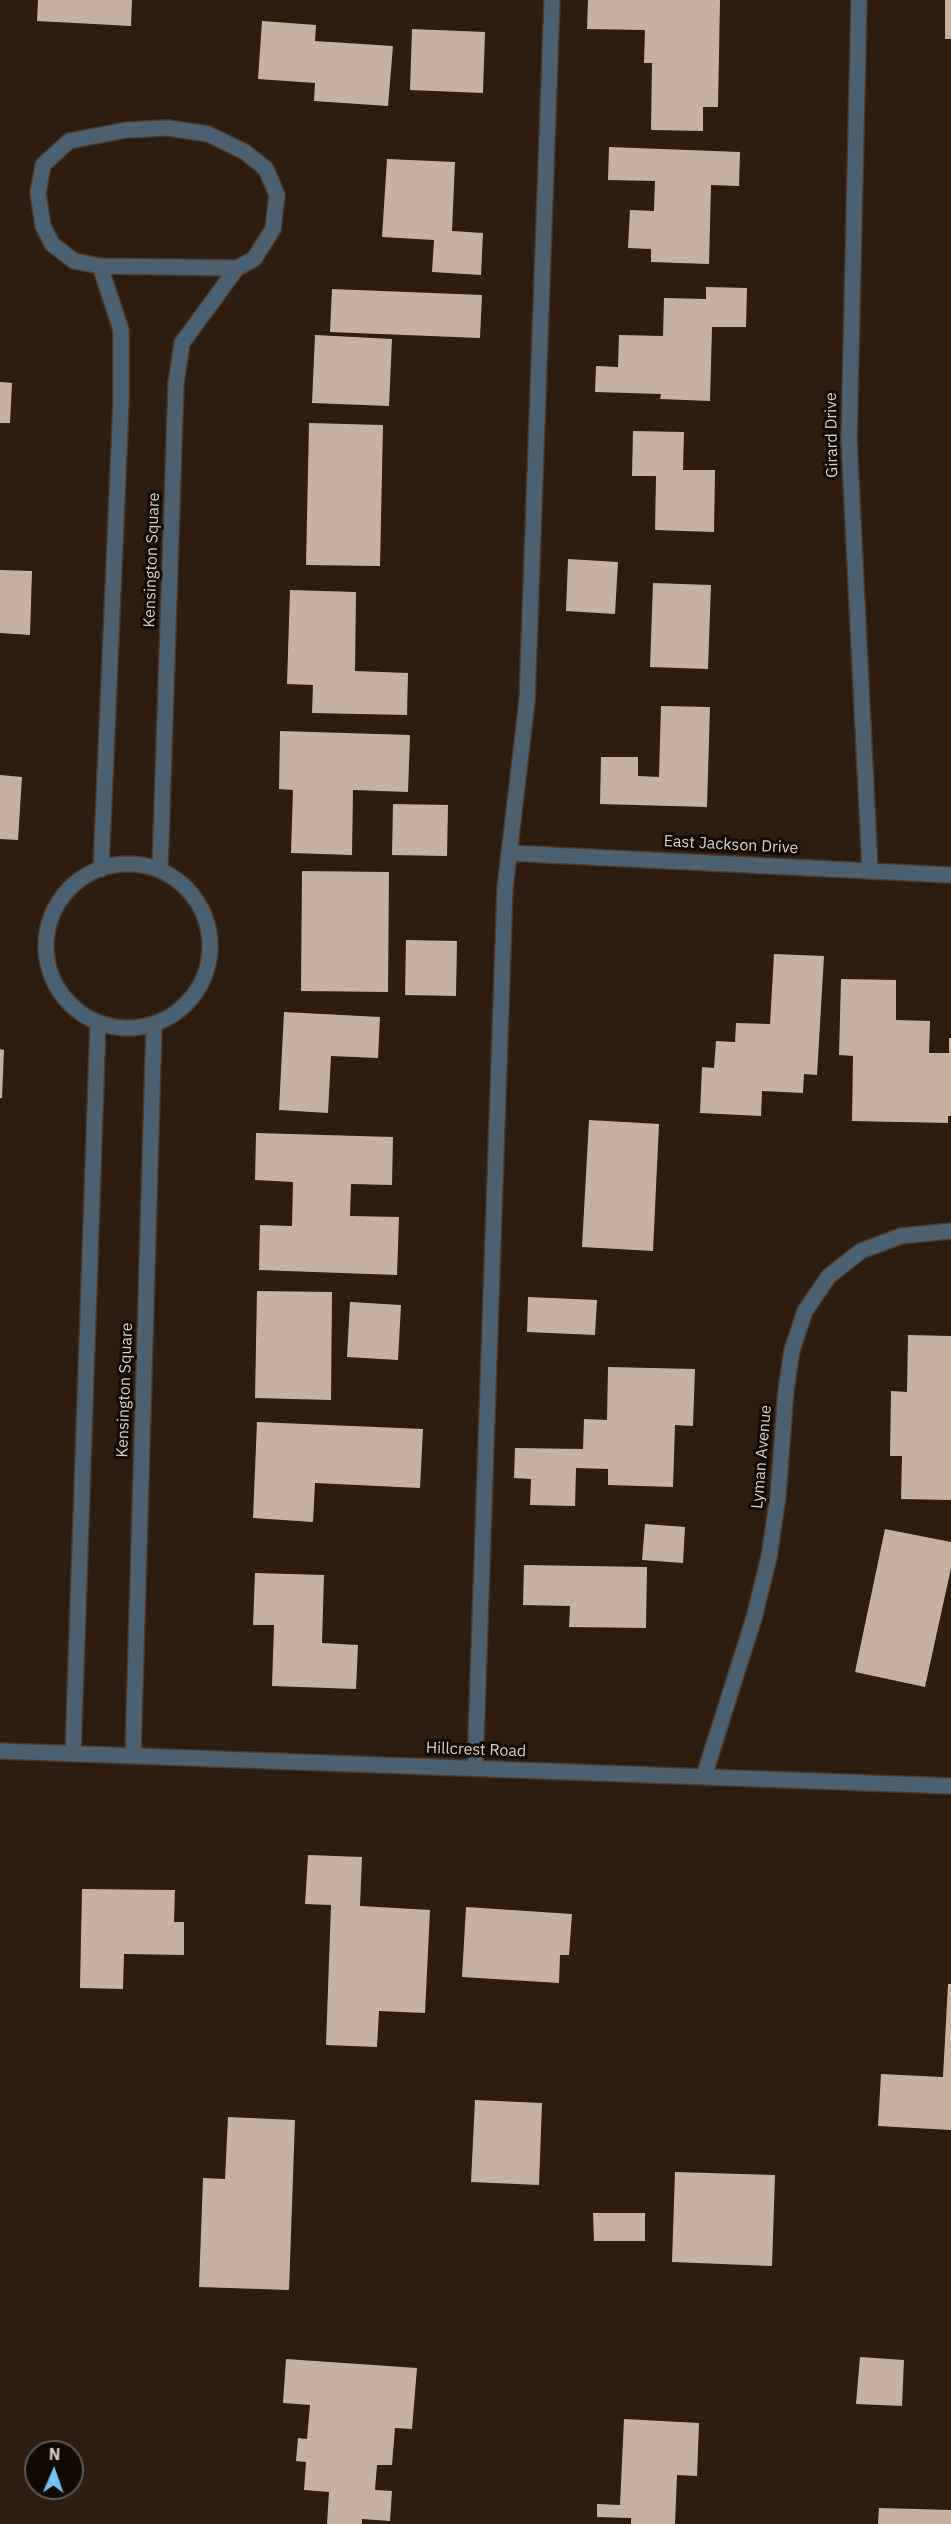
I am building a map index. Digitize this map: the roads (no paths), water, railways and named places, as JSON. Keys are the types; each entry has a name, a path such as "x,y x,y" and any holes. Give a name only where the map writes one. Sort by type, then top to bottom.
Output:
{"street":[{"path":"474,1768 505,888 527,701 552,0"},
{"name":"Girard Drive","path":"859,0 849,440 870,870"},
{"name":"Kensington Square","path":"160,870 176,383 182,344 237,268 254,259 273,229 277,195 266,169 245,152 208,134 168,128 126,130 69,141 44,165 38,193 43,226 52,244 74,261 100,266 237,268"},
{"path":"100,266 121,330 121,403 101,869"},
{"name":"East Jackson Drive","path":"509,853 951,874"},
{"path":"121,864 141,865 160,870 177,880 192,894 202,911 209,930 211,950 208,969 199,988 187,1004 171,1017 154,1025 116,1028 98,1023 80,1013 65,1000 54,983 47,964 48,925 56,906 75,884 101,869 121,864"},
{"path":"73,1753 98,1023"},
{"name":"Kensington Square","path":"133,1755 154,1025"},
{"name":"Lyman Avenue","path":"704,1776 754,1618 769,1557 778,1496 786,1390 792,1350 805,1311 828,1276 861,1251 901,1236 951,1231"},
{"name":"Hillcrest Road","path":"0,1751 951,1786"}]}
